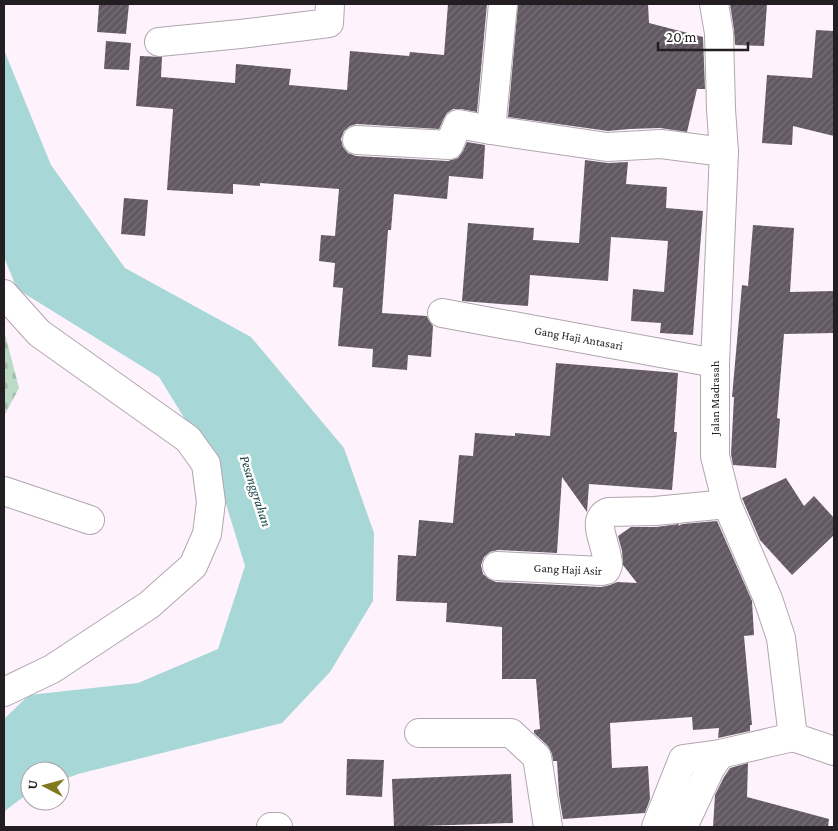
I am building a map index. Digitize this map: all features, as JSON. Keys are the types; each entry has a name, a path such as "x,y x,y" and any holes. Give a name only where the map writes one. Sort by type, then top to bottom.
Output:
{"street":[{"path":"159,42 329,23 330,4"},
{"path":"491,130 503,4"},
{"name":"Jalan Madrasah","path":"714,4 719,32 724,152 715,363 715,456 727,504 768,599 781,638 793,737"},
{"path":"357,140 449,144 458,124 607,147 661,144 724,152"},
{"path":"4,294 39,333 188,439 206,464 211,502 207,534 194,566 149,605 52,669 4,692"},
{"name":"Gang Haji Antasari","path":"442,313 715,363"},
{"path":"4,491 90,520"},
{"name":"Gang Haji Asir","path":"496,566 606,570 608,565 600,528 600,520 604,514 608,512 655,511 727,504"},
{"path":"419,732 511,733 537,757 548,827"},
{"path":"656,827 684,759 715,761 793,737 834,751"},
{"path":"683,827 715,761"},
{"path":"271,827 278,827"}],"green space":[{"path":"4,330 19,388 4,416"}],"water":[{"name":"Pesanggrahan","path":"4,50 51,165 125,268 251,337 344,448 374,533 373,601 330,672 282,723 70,777 70,761 20,761 20,800 6,810 4,814 4,719 29,695 138,683 218,649 245,566 215,468 159,377 17,289 4,257"}],"building":[{"path":"99,4 129,4 126,34 97,32"},
{"path":"448,4 487,4 477,112 453,109 447,113 439,129 357,124 350,126 344,131 341,139 343,147 348,153 356,156 448,161 458,158 467,142 485,145 483,179 449,176 447,199 394,194 391,230 388,230 382,313 427,316 433,326 431,357 408,355 407,370 372,367 373,349 338,346 343,288 333,287 335,263 319,261 321,235 335,236 339,189 260,183 260,186 233,184 233,194 167,190 173,109 136,106 140,56 162,57 161,77 235,83 236,64 291,69 289,85 347,90 350,51 409,56 410,52 444,55"},
{"path":"518,4 648,4 649,23 703,37 705,89 697,89 687,132 660,128 608,131 508,117"},
{"path":"730,4 767,4 764,46 735,45"},
{"path":"816,30 834,31 834,136 793,126 792,145 762,143 767,75 812,78"},
{"path":"106,41 131,43 129,70 104,69"},
{"path":"585,160 608,163 628,162 626,184 667,187 666,208 703,211 693,335 660,333 661,323 631,321 633,289 664,292 668,241 611,237 608,281 530,275 528,306 462,301 468,223 534,228 533,240 579,243"},
{"path":"124,198 148,200 145,236 121,234"},
{"path":"753,225 794,228 790,292 834,291 834,333 784,334 777,418 780,419 776,468 733,465 731,454 734,397 732,397 742,285 748,286"},
{"path":"556,363 678,373 674,432 677,432 672,490 589,484 587,512 562,477 557,553 498,550 490,552 484,557 481,565 483,574 496,582 601,587 617,582 637,583 623,565 618,536 631,527 656,527 679,524 678,526 717,521 752,601 754,635 744,636 752,725 750,725 750,731 718,738 719,728 693,730 692,717 610,723 612,768 648,766 650,799 645,813 563,819 559,795 557,761 553,761 548,746 534,733 534,730 540,729 536,679 502,679 502,627 446,622 447,603 396,601 398,555 416,556 419,520 453,523 459,455 473,456 475,433 515,436 515,433 550,436"},
{"path":"786,478 804,506 814,496 834,518 834,535 792,575 760,540 742,498"},
{"path":"347,759 384,760 382,797 346,795"},
{"path":"748,763 747,797 829,819 828,827 713,827 715,795 724,777 730,768"},
{"path":"511,774 513,823 394,827 392,779"}]}
